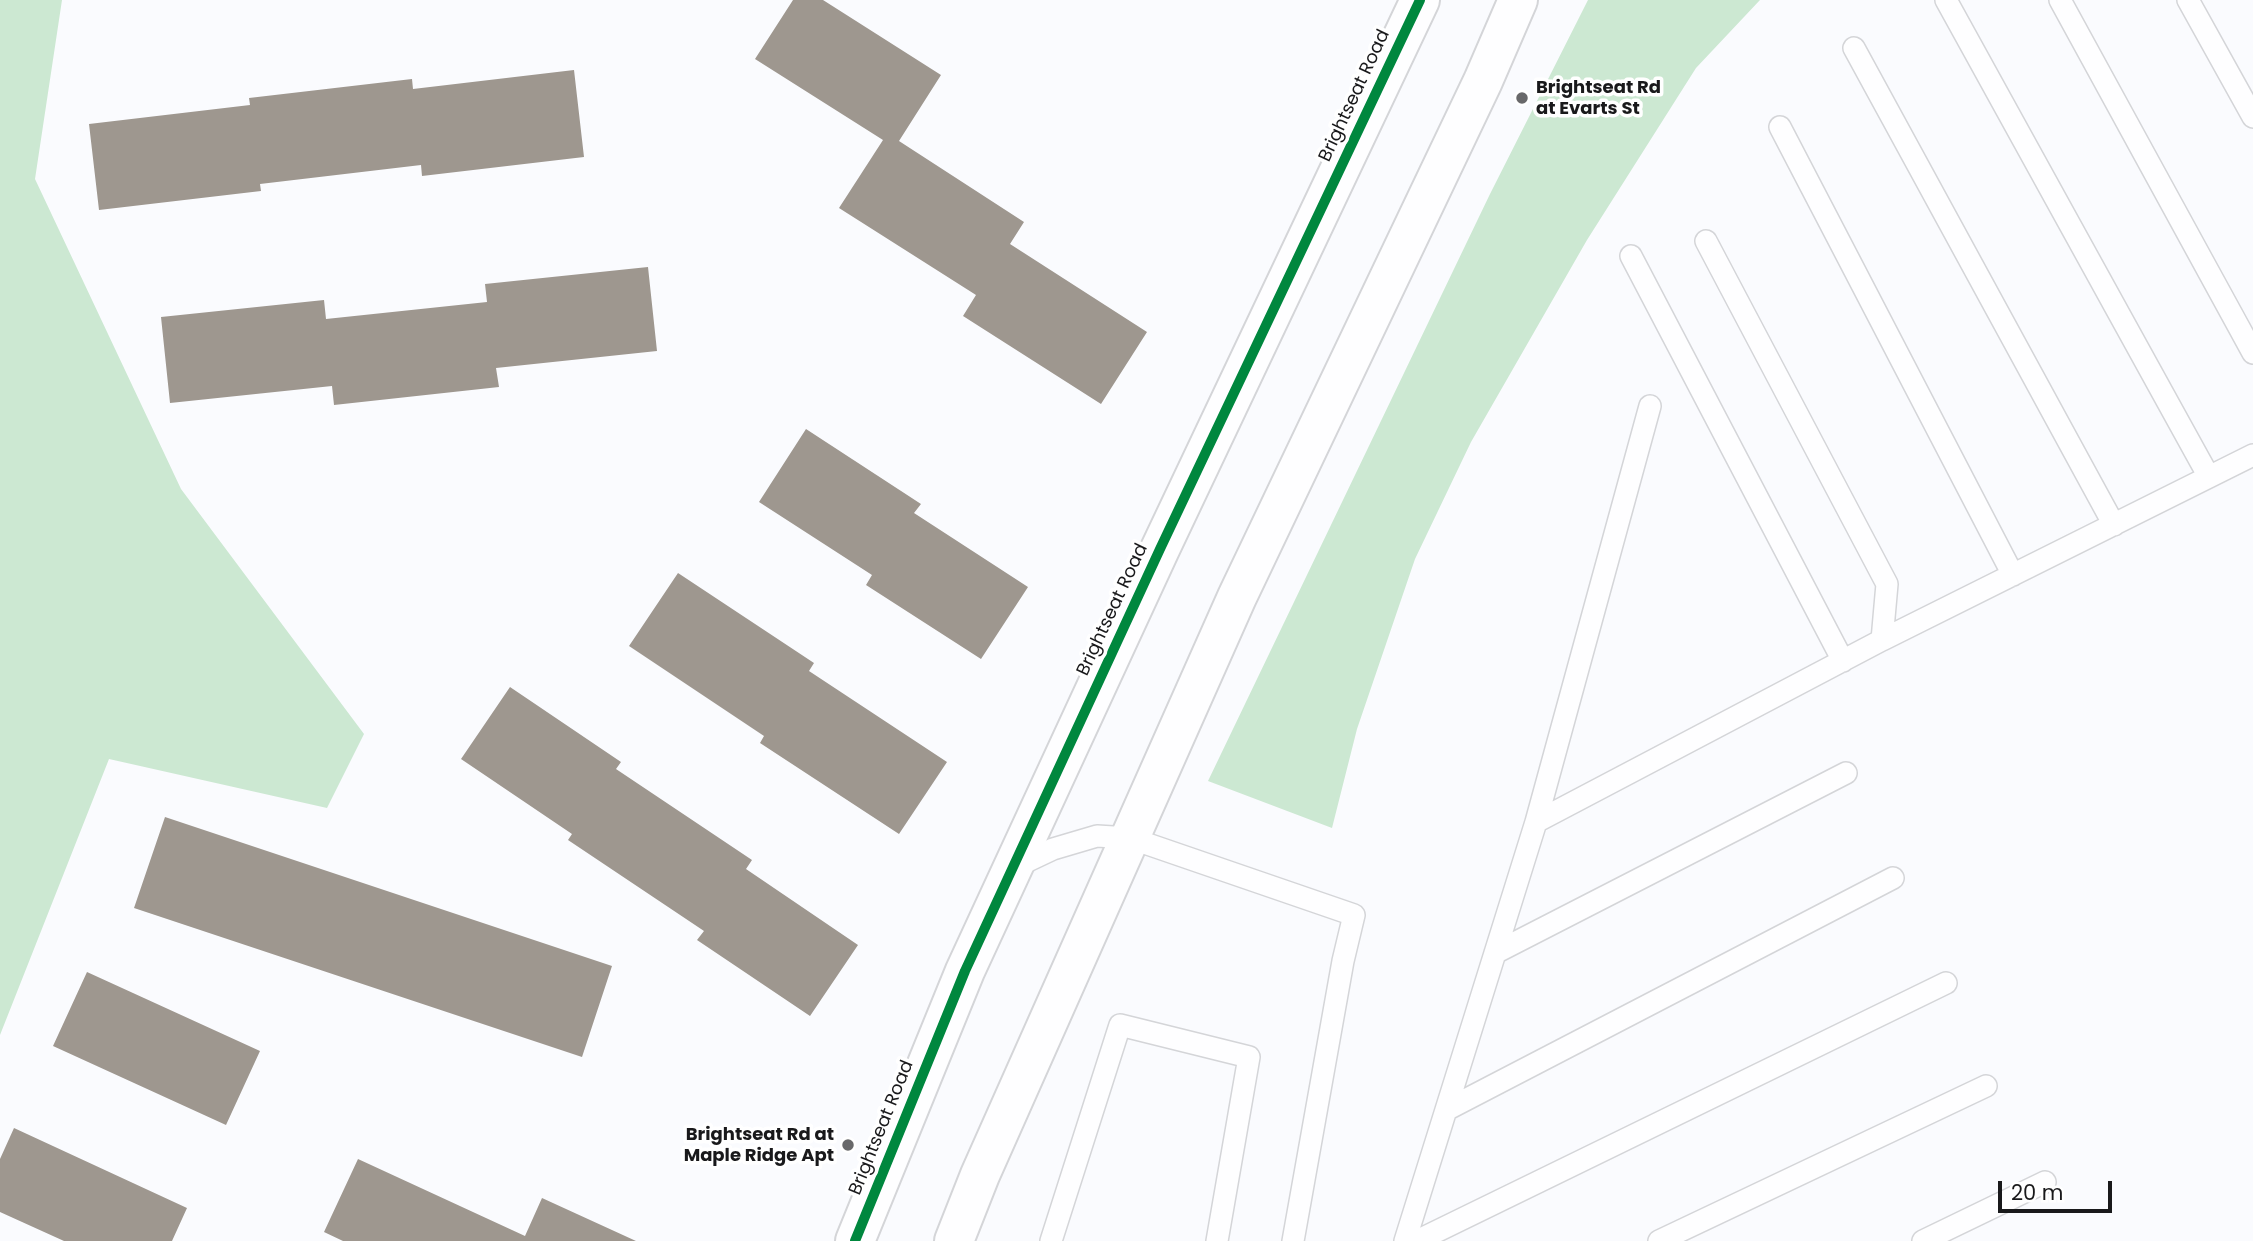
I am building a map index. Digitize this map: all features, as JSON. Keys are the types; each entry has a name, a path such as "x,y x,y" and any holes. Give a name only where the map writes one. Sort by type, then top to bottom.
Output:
{"street":[{"name":"Brightseat Road","path":"855,1241 965,971 1160,549 1420,0"},
{"path":"954,1241 980,1175 1237,597 1483,81 1518,0"}],"lane":[{"path":"1946,0 2209,477"},
{"path":"2060,0 2253,353"},
{"path":"2188,0 2253,117"},
{"path":"1854,48 2114,525"},
{"path":"1780,127 2013,575"},
{"path":"1706,241 1888,584 1882,640"},
{"path":"1631,256 1843,661"},
{"path":"1405,1241 1536,822 1650,406"},
{"path":"1536,822 1882,640 2253,455"},
{"path":"1495,953 1846,773"},
{"path":"1013,867 1054,849 1097,836 1130,838 1354,915 1343,961 1293,1241"},
{"path":"1446,1110 1893,878"},
{"path":"1417,1241 1946,983"},
{"path":"1051,1241 1120,1025 1249,1057 1217,1241"},
{"path":"1659,1241 1986,1086"},
{"path":"1923,1241 2045,1182"}],"green space":[{"path":"0,0 62,0 35,179 181,489 364,734 327,808 109,759 0,1035"},
{"path":"1588,0 1760,0 1696,68 1587,240 1471,442 1415,559 1357,729 1332,828 1208,781 1490,194"}],"building":[{"path":"793,0 823,0 941,75 899,141 1024,222 1010,244 1147,332 1101,404 963,316 976,295 839,208 883,140 755,59"},
{"path":"574,70 584,157 422,176 421,165 260,184 261,191 99,210 89,124 250,105 249,98 412,79 413,89"},
{"path":"648,267 657,351 496,368 499,387 334,405 332,386 170,403 161,317 324,300 326,319 487,302 485,284"},
{"path":"806,429 921,504 914,513 1028,587 981,659 866,585 872,575 759,502"},
{"path":"678,573 814,663 809,671 947,762 899,834 760,743 764,736 629,646"},
{"path":"510,687 621,762 616,769 752,860 746,869 858,945 810,1016 697,940 704,931 568,840 572,834 461,759"},
{"path":"165,817 612,966 582,1057 134,908"},
{"path":"87,972 260,1051 226,1125 53,1046"},
{"path":"14,1128 187,1208 172,1241 64,1241 0,1212 0,1159"},
{"path":"358,1159 525,1236 542,1198 636,1241 343,1241 324,1232"}],"cycle path":[{"path":"855,1241 965,971 1160,549 1420,0"}],"place":[{"name":"Brightseat Rd at Evarts St","path":"1522,98"},
{"name":"Brightseat Rd at Maple Ridge Apt","path":"848,1145"}]}
